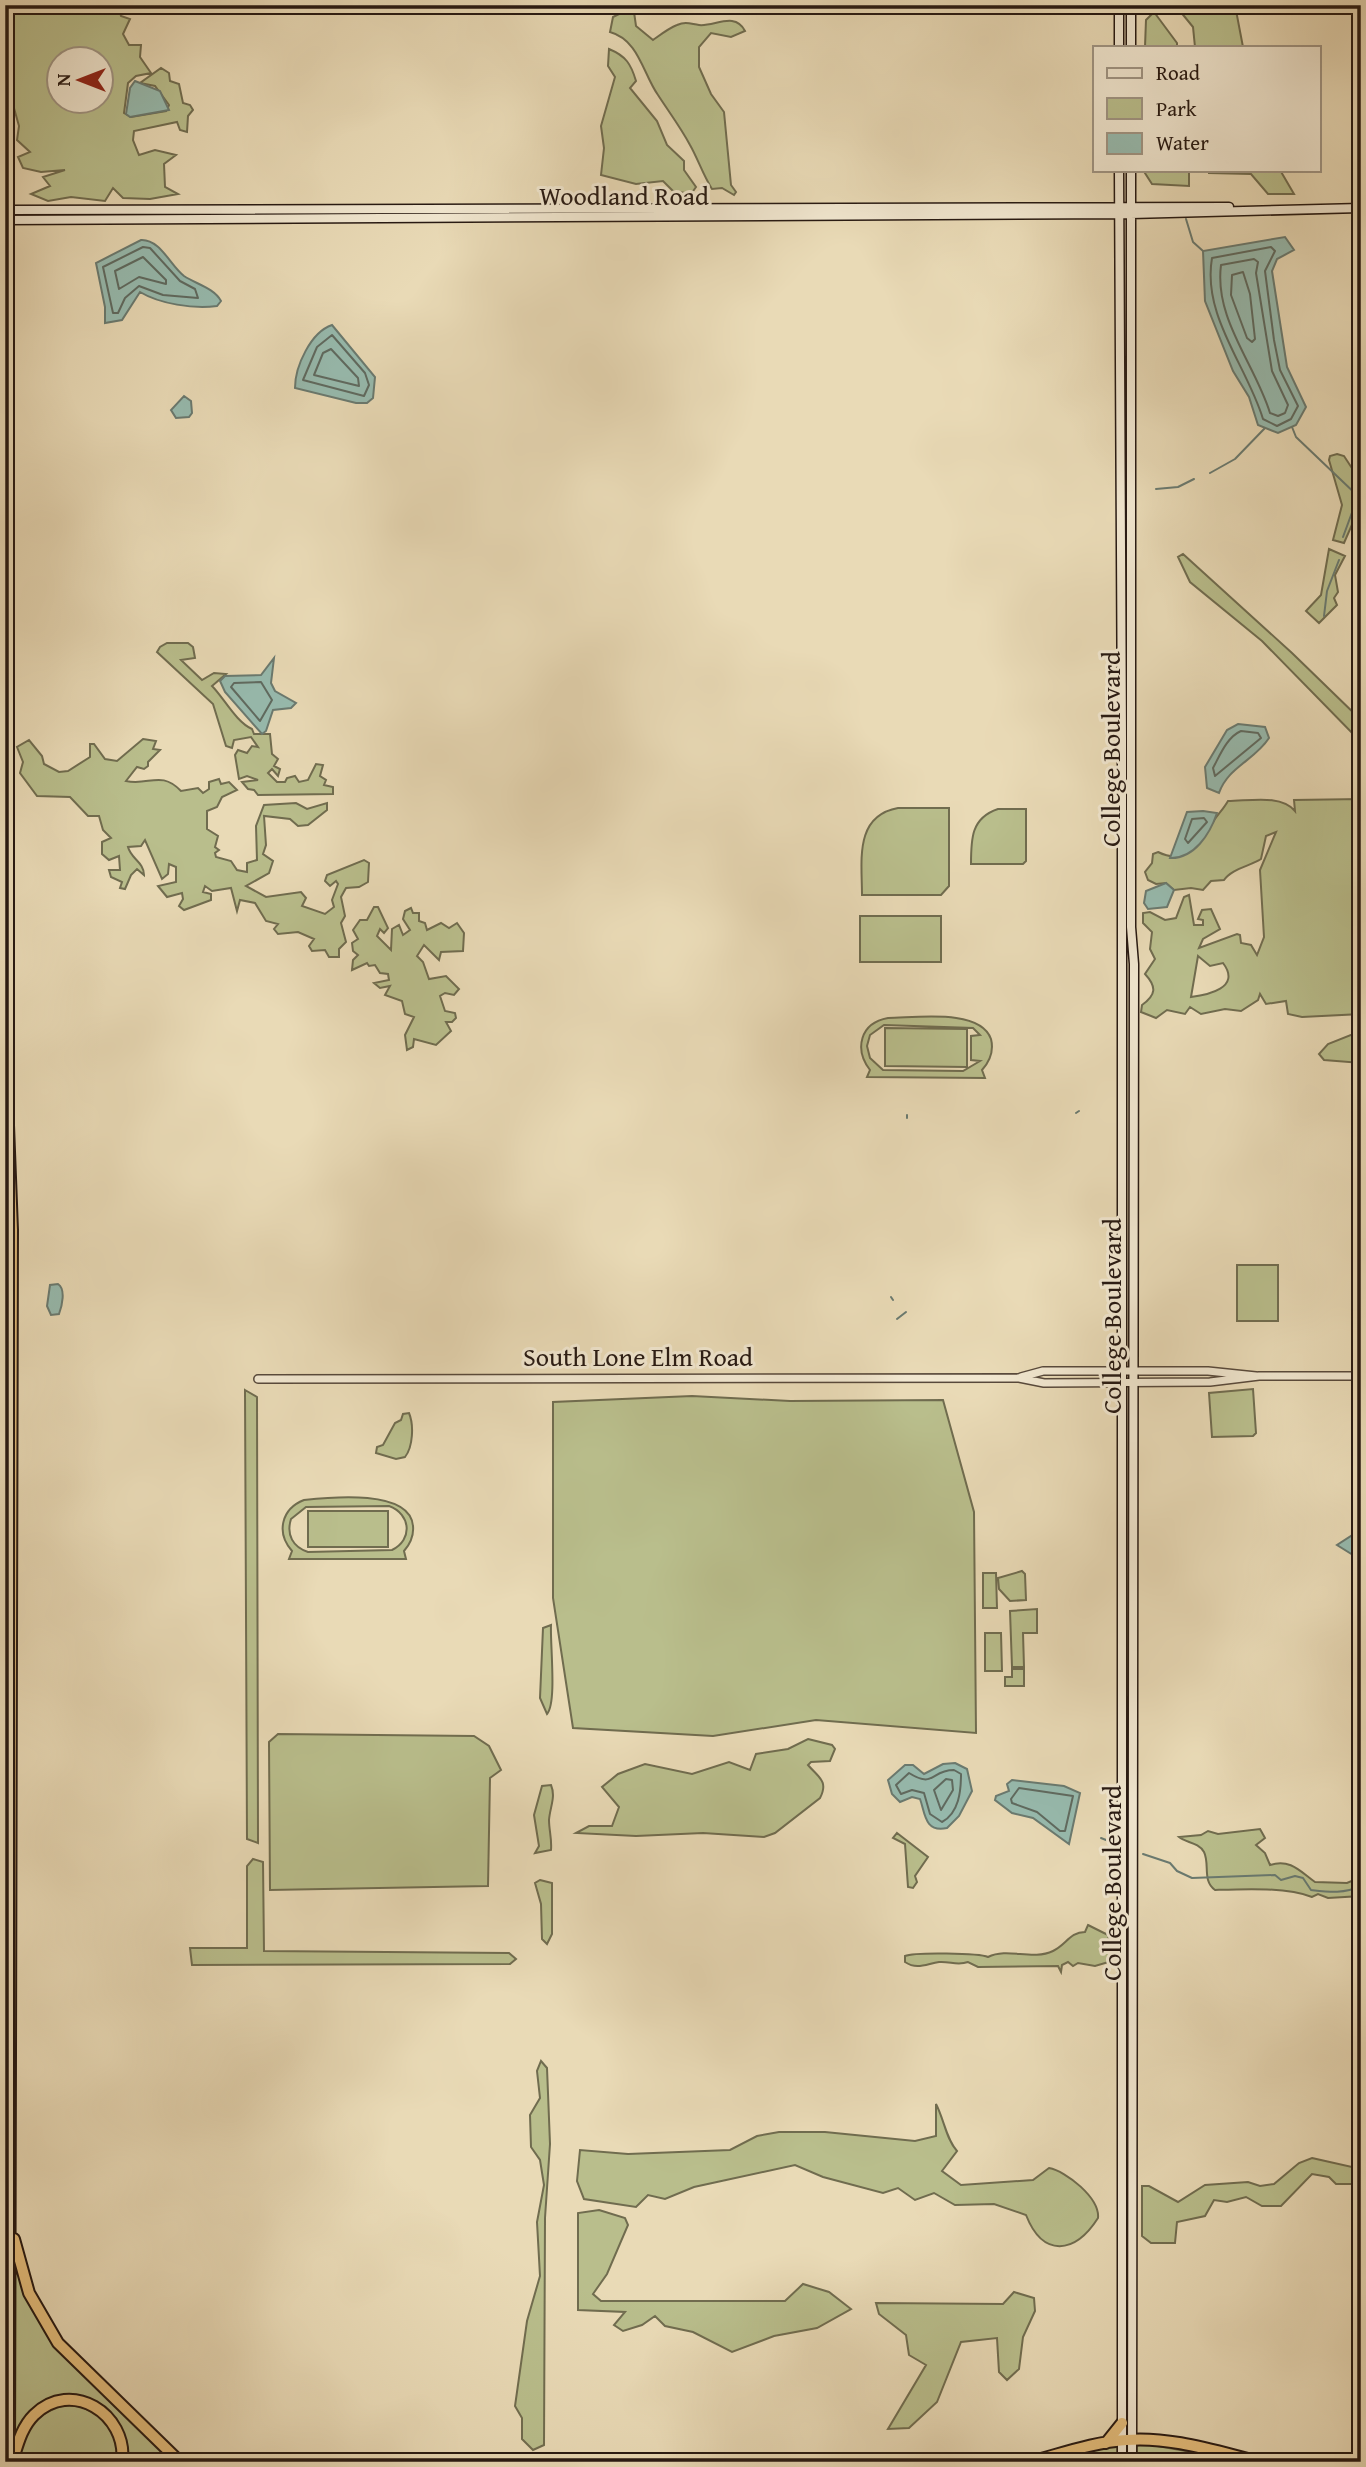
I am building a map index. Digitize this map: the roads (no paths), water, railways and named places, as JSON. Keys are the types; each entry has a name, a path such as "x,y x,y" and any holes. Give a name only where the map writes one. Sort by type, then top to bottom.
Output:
{"highway":[{"path":"5,1047 12,1230 10,2462"},
{"path":"10,2216 24,2281 50,2332 81,2368 180,2462"},
{"path":"10,2462 30,2418 48,2404 69,2399 89,2403 112,2420 121,2436 122,2462"},
{"path":"1106,2443 1122,2423"},
{"path":"1030,2462 1127,2440 1195,2446 1261,2462"}],"main road":[{"path":"1119,5 1119,46"},
{"path":"1131,5 1131,46"},
{"name":"College Boulevard","path":"1119,172 1122,737 1122,2423 1132,2462"},
{"name":"College Boulevard","path":"1122,2462 1127,2440 1134,964 1129,424 1131,172"},
{"name":"Woodland Road","path":"5,210 1131,210 1216,205 1242,209 1361,208"},
{"path":"127,219 141,210"},
{"name":"Woodland Road","path":"5,220 1119,210"}],"street":[{"name":"South Lone Elm Road","path":"1018,1378 1043,1371 1208,1371 1256,1377"},
{"name":"South Lone Elm Road","path":"258,1379 1018,1378 1044,1382 1221,1382 1256,1377 1361,1376"}],"water":[{"path":"135,81 160,91 169,110 130,117 126,114 130,88"},
{"path":"1285,237 1294,250 1277,259 1272,271 1287,367 1306,407 1296,425 1278,433 1258,425 1249,397 1233,371 1205,301 1203,251"},
{"path":"141,240 154,244 184,276 214,293 221,301 217,306 177,305 140,292 122,320 105,323 105,307 96,263"},
{"path":"332,325 375,377 373,398 367,403 356,403 295,388 301,360 311,342"},
{"path":"184,396 191,401 192,413 189,417 176,418 171,410"},
{"path":"274,658 271,683 275,691 296,703 291,708 273,710 266,731 262,734 225,692 220,681 225,676 261,675"},
{"path":"1238,724 1265,727 1269,738 1235,770 1219,793 1207,788 1205,767 1227,730"},
{"path":"1187,812 1217,813 1205,837 1194,850 1170,858"},
{"path":"1166,883 1174,890 1167,907 1148,909 1144,903 1146,891"},
{"path":"58,1284 63,1294 61,1307 59,1314 51,1315 47,1306 50,1285"},
{"path":"1351,1536 1361,1541 1361,1560 1337,1545"},
{"path":"955,1763 967,1769 972,1791 959,1816 947,1828 939,1829 930,1824 920,1799 912,1797 900,1802 892,1794 888,1780 905,1765 913,1765 924,1774 943,1764"},
{"path":"1012,1780 1064,1786 1080,1793 1069,1844 1033,1818 1012,1813 995,1800 996,1796 1009,1791 1007,1784"}],"waterway":[{"path":"1186,219 1193,242 1203,251"},
{"path":"1292,427 1296,437 1361,499"},
{"path":"1210,473 1235,459 1265,428"},
{"path":"1156,489 1178,487 1194,479"},
{"path":"1343,537 1357,499"},
{"path":"1324,616 1327,591 1339,560"},
{"path":"897,1319 906,1312"},
{"path":"1101,1838 1111,1842"},
{"path":"1143,1854 1170,1863 1177,1871 1192,1878 1275,1875 1281,1880 1295,1876 1303,1878 1311,1890 1330,1892 1361,1886"}]}
